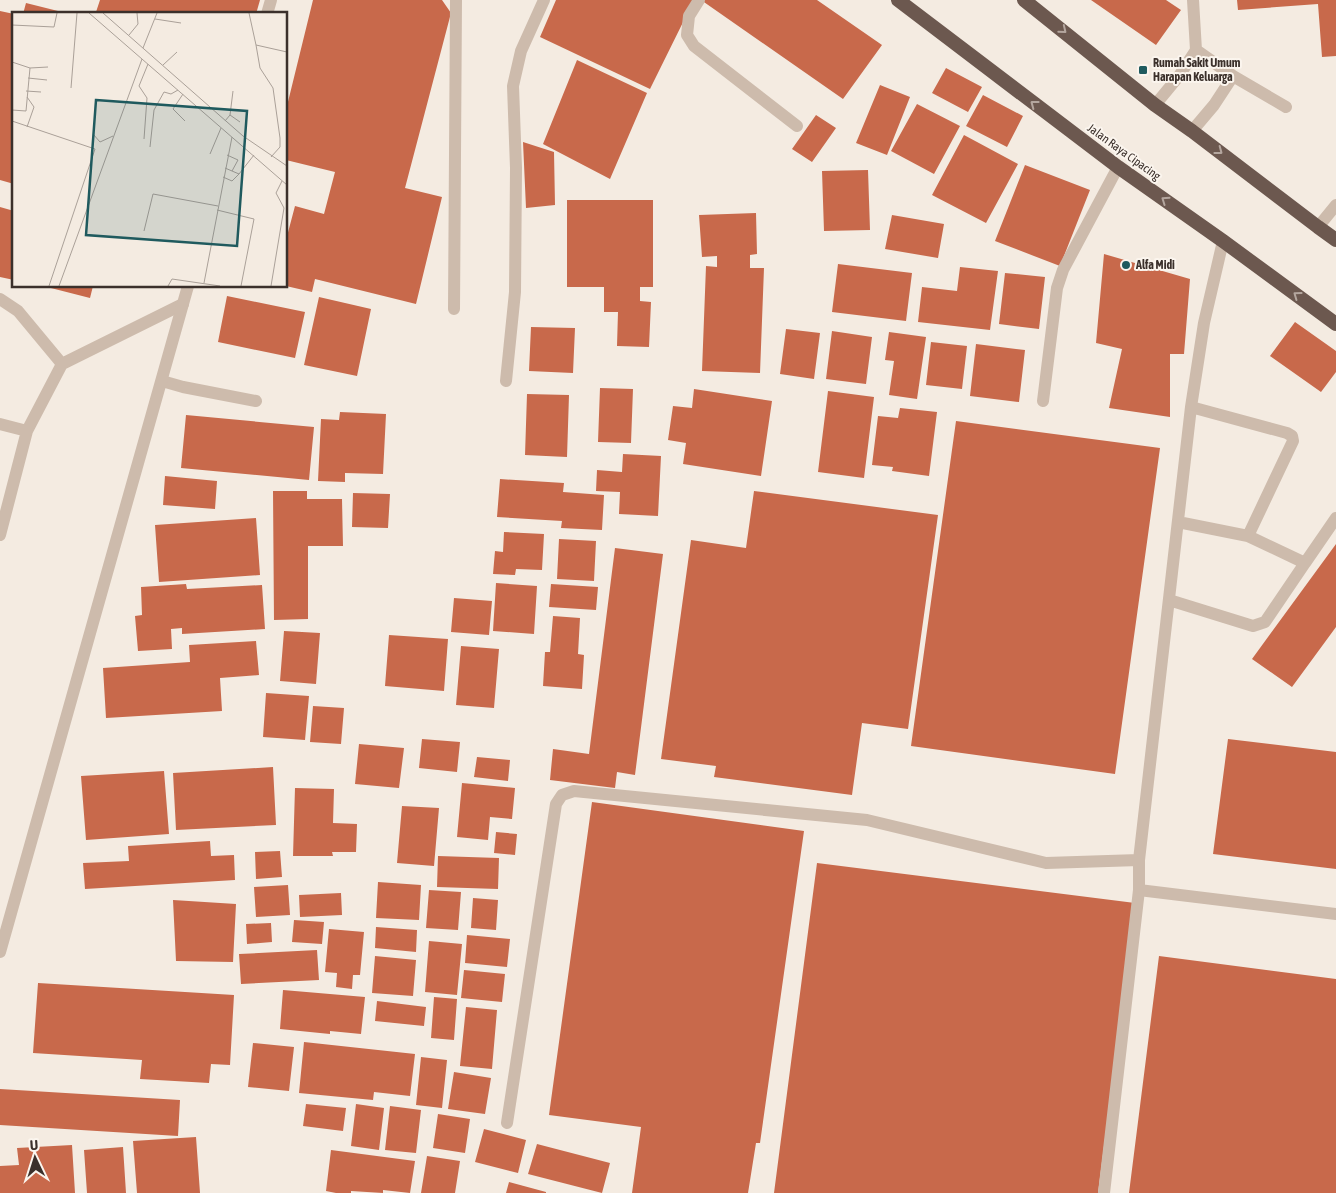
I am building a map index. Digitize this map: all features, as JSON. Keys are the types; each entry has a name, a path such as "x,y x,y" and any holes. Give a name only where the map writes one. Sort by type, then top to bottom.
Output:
{"highway":[{"name":"Jalan Raya Cipacing","path":"898,0 1118,167 1336,324"},
{"path":"1024,0 1155,104 1336,240"}],"street":[{"path":"454,310 456,0"},
{"path":"506,380 514,292 516,168 513,86 521,51 544,0"},
{"path":"699,0 689,16 687,35 694,46 797,126"},
{"path":"1155,104 1179,76 1196,50 1193,0"},
{"path":"1196,50 1233,76 1286,107"},
{"path":"1192,131 1214,105 1233,76"},
{"path":"1043,401 1057,288 1062,270 1118,167"},
{"path":"1318,228 1336,205"},
{"path":"1104,1193 1139,890 1139,860 1191,407 1204,323 1223,241"},
{"path":"0,952 187,288"},
{"path":"0,299 18,311 62,364"},
{"path":"0,535 27,431 62,364 183,304"},
{"path":"162,382 256,401"},
{"path":"1191,407 1287,433 1292,436 1293,441 1248,536"},
{"path":"0,424 27,431"},
{"path":"1169,600 1253,626 1265,622 1336,518"},
{"path":"1178,522 1248,536 1305,563"},
{"path":"507,1123 556,804 562,795 574,791 867,820 1046,863 1139,860"},
{"path":"1139,890 1336,914"}],"building":[{"path":"100,0 260,0 257,12 96,12"},
{"path":"313,0 442,0 451,13 405,188 442,197 416,304 315,279 312,292 288,286 288,232 295,206 324,214 335,172 288,160 288,102"},
{"path":"556,0 694,0 650,89 540,37"},
{"path":"701,0 817,0 882,45 843,99"},
{"path":"1091,0 1166,0 1181,10 1156,45"},
{"path":"1237,0 1336,0 1336,56 1322,57 1318,4 1238,10"},
{"path":"26,3 62,12 24,12"},
{"path":"0,11 12,14 12,183 0,180"},
{"path":"577,60 647,93 610,179 543,144"},
{"path":"946,68 982,87 968,112 932,93"},
{"path":"880,85 910,97 887,155 856,143"},
{"path":"983,95 1023,116 1007,147 966,126"},
{"path":"917,104 960,126 934,174 891,151"},
{"path":"816,115 836,128 812,162 792,149"},
{"path":"964,135 1018,164 986,223 932,195"},
{"path":"523,142 554,152 555,205 526,208"},
{"path":"1025,165 1090,190 1060,266 995,241"},
{"path":"868,170 870,230 824,231 822,171"},
{"path":"567,200 653,200 653,287 640,287 640,301 651,302 649,347 617,346 618,312 604,312 604,287 567,287"},
{"path":"0,207 12,210 12,280 0,277"},
{"path":"756,213 757,254 750,255 750,268 764,268 760,373 702,371 706,266 717,267 717,256 702,257 699,215"},
{"path":"892,215 944,224 938,258 885,249"},
{"path":"1104,254 1190,279 1184,354 1170,354 1170,417 1109,408 1122,349 1096,343"},
{"path":"838,264 912,273 906,321 832,312"},
{"path":"960,267 998,271 990,330 918,322 922,287 957,291"},
{"path":"1005,273 1045,277 1039,329 999,324"},
{"path":"51,288 92,288 90,298"},
{"path":"227,296 305,312 295,358 218,342"},
{"path":"319,297 371,309 357,376 304,365"},
{"path":"1295,322 1336,351 1336,372 1321,392 1270,356"},
{"path":"531,327 575,328 573,373 529,371"},
{"path":"786,329 820,333 814,379 780,374"},
{"path":"832,331 872,337 866,384 826,379"},
{"path":"889,332 926,337 917,399 889,395 894,361 885,360"},
{"path":"931,342 967,346 962,389 926,385"},
{"path":"976,344 1025,350 1019,402 970,396"},
{"path":"600,388 633,389 631,443 598,442"},
{"path":"694,389 772,401 761,476 683,464 686,443 668,440 673,406 692,408"},
{"path":"828,391 874,397 864,478 818,472"},
{"path":"527,394 569,395 567,457 525,455"},
{"path":"900,408 937,412 929,476 892,471 893,467 872,465 878,416 898,418"},
{"path":"340,412 386,414 383,474 345,473 345,482 318,481 321,419 339,420"},
{"path":"186,415 314,427 309,480 181,468"},
{"path":"956,421 1160,448 1115,774 911,746"},
{"path":"623,454 661,456 658,516 619,514 620,492 596,491 597,470 622,472"},
{"path":"165,476 217,481 215,509 163,505"},
{"path":"500,479 564,483 563,492 604,495 602,530 561,528 562,521 497,517"},
{"path":"273,491 307,491 307,499 342,499 343,546 308,546 308,619 274,620"},
{"path":"754,491 938,515 908,729 862,723 852,795 714,777 716,766 661,759 691,540 746,548"},
{"path":"353,493 390,494 388,528 352,527"},
{"path":"256,518 260,575 159,582 155,525"},
{"path":"504,532 544,534 542,570 516,569 515,575 493,574 495,551 503,552"},
{"path":"559,539 596,541 594,581 557,579"},
{"path":"1336,544 1336,627 1292,687 1252,659"},
{"path":"615,548 663,554 635,775 617,772 615,788 550,780 553,749 589,754"},
{"path":"496,583 537,586 534,634 493,631"},
{"path":"186,584 187,589 262,585 265,629 182,634 182,628 171,629 172,649 138,651 135,616 142,615 141,587"},
{"path":"551,584 598,587 596,610 549,607"},
{"path":"454,598 492,601 489,635 451,632"},
{"path":"553,616 580,618 578,654 584,655 582,689 543,686 545,652 550,652"},
{"path":"284,631 320,633 316,684 280,681"},
{"path":"389,635 448,639 444,691 385,686"},
{"path":"256,641 259,675 220,678 222,711 106,718 103,668 190,662 189,645"},
{"path":"461,646 499,649 494,708 456,705"},
{"path":"266,693 309,696 305,740 263,737"},
{"path":"313,706 344,708 341,744 310,742"},
{"path":"422,739 460,742 457,772 419,768"},
{"path":"1228,739 1336,752 1336,869 1213,854"},
{"path":"359,744 404,748 399,788 355,784"},
{"path":"477,757 510,760 508,781 474,777"},
{"path":"273,767 276,825 176,830 173,773"},
{"path":"164,771 169,834 86,840 81,776"},
{"path":"462,783 515,788 512,819 490,817 488,840 457,837"},
{"path":"295,788 334,789 333,823 357,824 356,852 332,852 333,856 293,856"},
{"path":"592,802 804,831 760,1143 756,1143 748,1193 632,1193 641,1127 549,1115"},
{"path":"402,806 439,808 434,866 397,863"},
{"path":"496,832 517,834 515,855 494,853"},
{"path":"210,841 211,856 234,855 235,880 85,889 83,863 129,861 128,846"},
{"path":"280,851 282,877 256,879 255,852"},
{"path":"438,856 499,858 498,889 437,887"},
{"path":"817,863 1135,903 1098,1193 774,1193"},
{"path":"378,882 421,885 419,920 376,918"},
{"path":"288,885 290,915 256,917 254,887"},
{"path":"429,890 461,892 458,930 426,928"},
{"path":"341,893 342,915 300,917 299,895"},
{"path":"473,898 498,900 496,930 471,928"},
{"path":"173,900 236,904 233,962 176,961"},
{"path":"294,920 324,922 322,944 292,942"},
{"path":"271,923 272,942 247,944 246,924"},
{"path":"376,927 417,930 416,952 375,948"},
{"path":"329,929 364,932 360,975 353,975 352,989 336,987 337,973 325,972"},
{"path":"467,935 510,939 507,967 465,963"},
{"path":"429,941 462,944 457,995 425,992"},
{"path":"317,950 319,980 241,984 239,954"},
{"path":"375,956 416,960 413,996 372,993"},
{"path":"1159,956 1336,979 1336,1193 1129,1193"},
{"path":"464,970 505,974 502,1002 461,998"},
{"path":"38,983 234,995 230,1065 211,1064 209,1083 140,1079 142,1060 33,1053"},
{"path":"283,990 365,997 361,1034 330,1031 330,1034 280,1029"},
{"path":"434,997 457,999 454,1040 431,1038"},
{"path":"377,1001 426,1007 424,1026 375,1021"},
{"path":"466,1007 497,1010 492,1069 460,1066"},
{"path":"304,1042 415,1054 410,1096 374,1092 373,1100 299,1093"},
{"path":"253,1043 294,1047 289,1091 248,1087"},
{"path":"421,1057 447,1060 442,1108 416,1105"},
{"path":"454,1072 491,1078 485,1114 448,1109"},
{"path":"0,1089 180,1100 178,1136 0,1125"},
{"path":"306,1104 346,1108 343,1131 303,1126"},
{"path":"356,1104 384,1108 379,1150 351,1146"},
{"path":"390,1106 421,1110 416,1153 385,1150"},
{"path":"438,1114 470,1119 465,1153 433,1148"},
{"path":"484,1129 526,1140 518,1173 475,1162"},
{"path":"196,1137 200,1193 137,1193 133,1141"},
{"path":"537,1144 610,1163 602,1193 528,1174"},
{"path":"72,1145 75,1193 0,1193 0,1166 19,1165 17,1148"},
{"path":"123,1147 126,1193 87,1193 84,1150"},
{"path":"331,1150 415,1161 410,1193 383,1190 383,1193 351,1191 351,1193 336,1193 326,1191"},
{"path":"427,1156 460,1161 455,1193 421,1193"},
{"path":"509,1182 546,1192 546,1193 506,1193"}],"place":[{"name":"Rumah Sakit Umum Harapan Keluarga","path":"1143,70"},
{"name":"Alfa Midi","path":"1126,265"}]}
